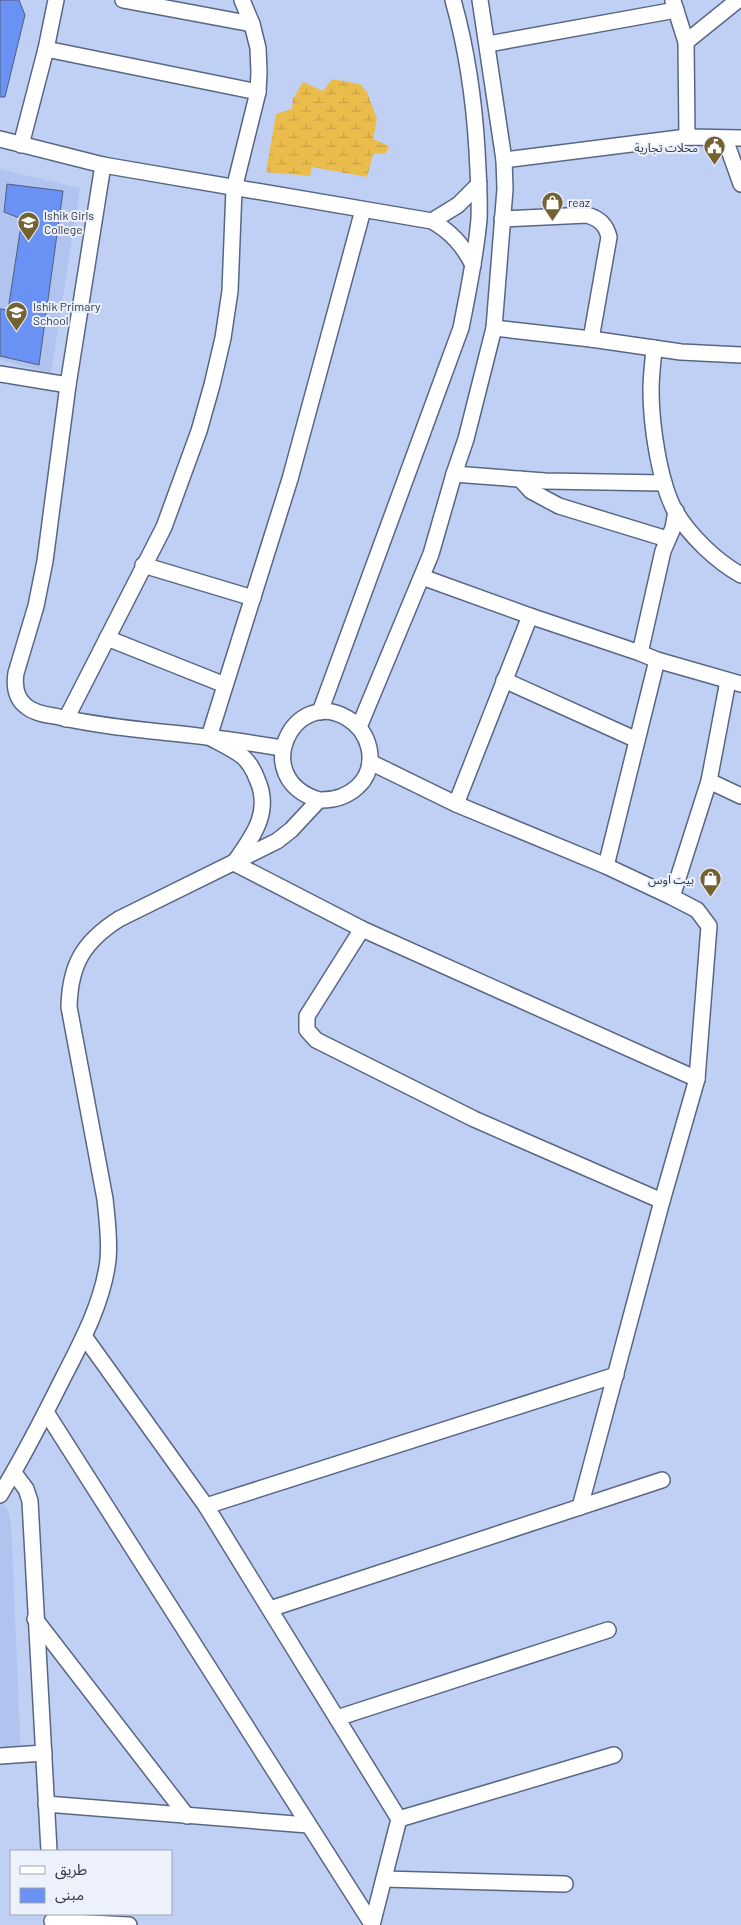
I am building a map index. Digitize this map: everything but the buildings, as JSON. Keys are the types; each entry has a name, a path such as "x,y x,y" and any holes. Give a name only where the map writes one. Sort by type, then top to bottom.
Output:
{"street":[{"path":"22,145 56,0"},
{"path":"122,0 252,24"},
{"path":"66,719 164,527 199,431 212,385 223,338 230,291 234,188 258,92 258,48 252,24 242,0"},
{"path":"320,712 461,328 473,265 479,219 479,184 470,72 454,0"},
{"path":"359,728 422,577 466,439 494,328 505,189 504,160 480,0"},
{"path":"686,42 738,0"},
{"path":"488,44 674,5 686,42 687,137"},
{"path":"46,49 258,92"},
{"path":"504,160 687,137 741,138"},
{"path":"725,139 741,184"},
{"path":"0,140 103,165 432,221 457,239 473,265"},
{"path":"103,165 68,385 41,583 15,682 16,691 26,707 34,712 66,719 282,748"},
{"path":"432,221 458,205 479,184"},
{"path":"209,737 290,479 363,210"},
{"path":"502,219 587,215 602,222 609,237 591,339"},
{"path":"494,328 681,352 741,355"},
{"path":"654,348 651,403 664,483 676,511 693,534 707,548 740,572"},
{"path":"0,374 68,385"},
{"path":"454,474 545,481 664,483"},
{"path":"520,479 531,491 559,506 667,539"},
{"path":"640,653 667,539 673,528 676,511"},
{"path":"143,566 253,598"},
{"path":"422,577 657,660 734,682 709,781 672,897"},
{"path":"456,804 530,616"},
{"path":"107,638 225,685"},
{"path":"606,866 657,660"},
{"path":"504,680 637,740"},
{"path":"320,712 344,716 359,728 366,738 370,762 361,784 352,792 342,798 319,800 307,797 290,782 284,771 282,748 287,735 296,724 307,716 320,712"},
{"path":"209,737 243,757 254,770 260,785 263,802 261,818 255,834 234,863"},
{"path":"370,762 456,804 606,866 672,897 697,910 709,926 697,1079 662,1201 580,1507"},
{"path":"709,781 741,796"},
{"path":"0,1495 14,1473 84,1336 103,1285 108,1260 108,1230 100,1168 69,1007 70,986 76,965 86,946 101,931 119,919 277,841 291,830 319,800"},
{"path":"234,863 362,929 697,1079"},
{"path":"362,929 307,1016 307,1030 316,1040 474,1119 662,1201"},
{"path":"84,1336 206,1506 399,1819 372,1924"},
{"path":"206,1506 616,1375"},
{"path":"46,1412 372,1924"},
{"path":"14,1473 26,1489 30,1501 49,1850"},
{"path":"270,1609 662,1480"},
{"path":"35,1618 187,1816"},
{"path":"337,1718 608,1630"},
{"path":"0,1756 44,1753"},
{"path":"399,1819 614,1754"},
{"path":"46,1804 308,1825"},
{"path":"384,1879 565,1884"},
{"path":"52,1920 129,1925"}],"shaded area":[{"path":"0,169 80,188 51,374 0,360"},
{"path":"0,1499 8,1511 11,1522 21,1756 0,1757"}],"green space":[{"path":"332,79 360,84 367,92 377,119 373,139 389,146 386,153 373,154 367,177 312,167 310,176 266,172 276,114 292,109 293,99 303,82 323,91"}],"place":[{"name":"محلات تجارية","path":"714,166"},
{"name":"reaz","path":"552,221"},
{"name":"Ishik Girls College","path":"28,241"},
{"name":"Ishik Primary School","path":"17,332"},
{"name":"بيت اوس","path":"710,898"}]}
